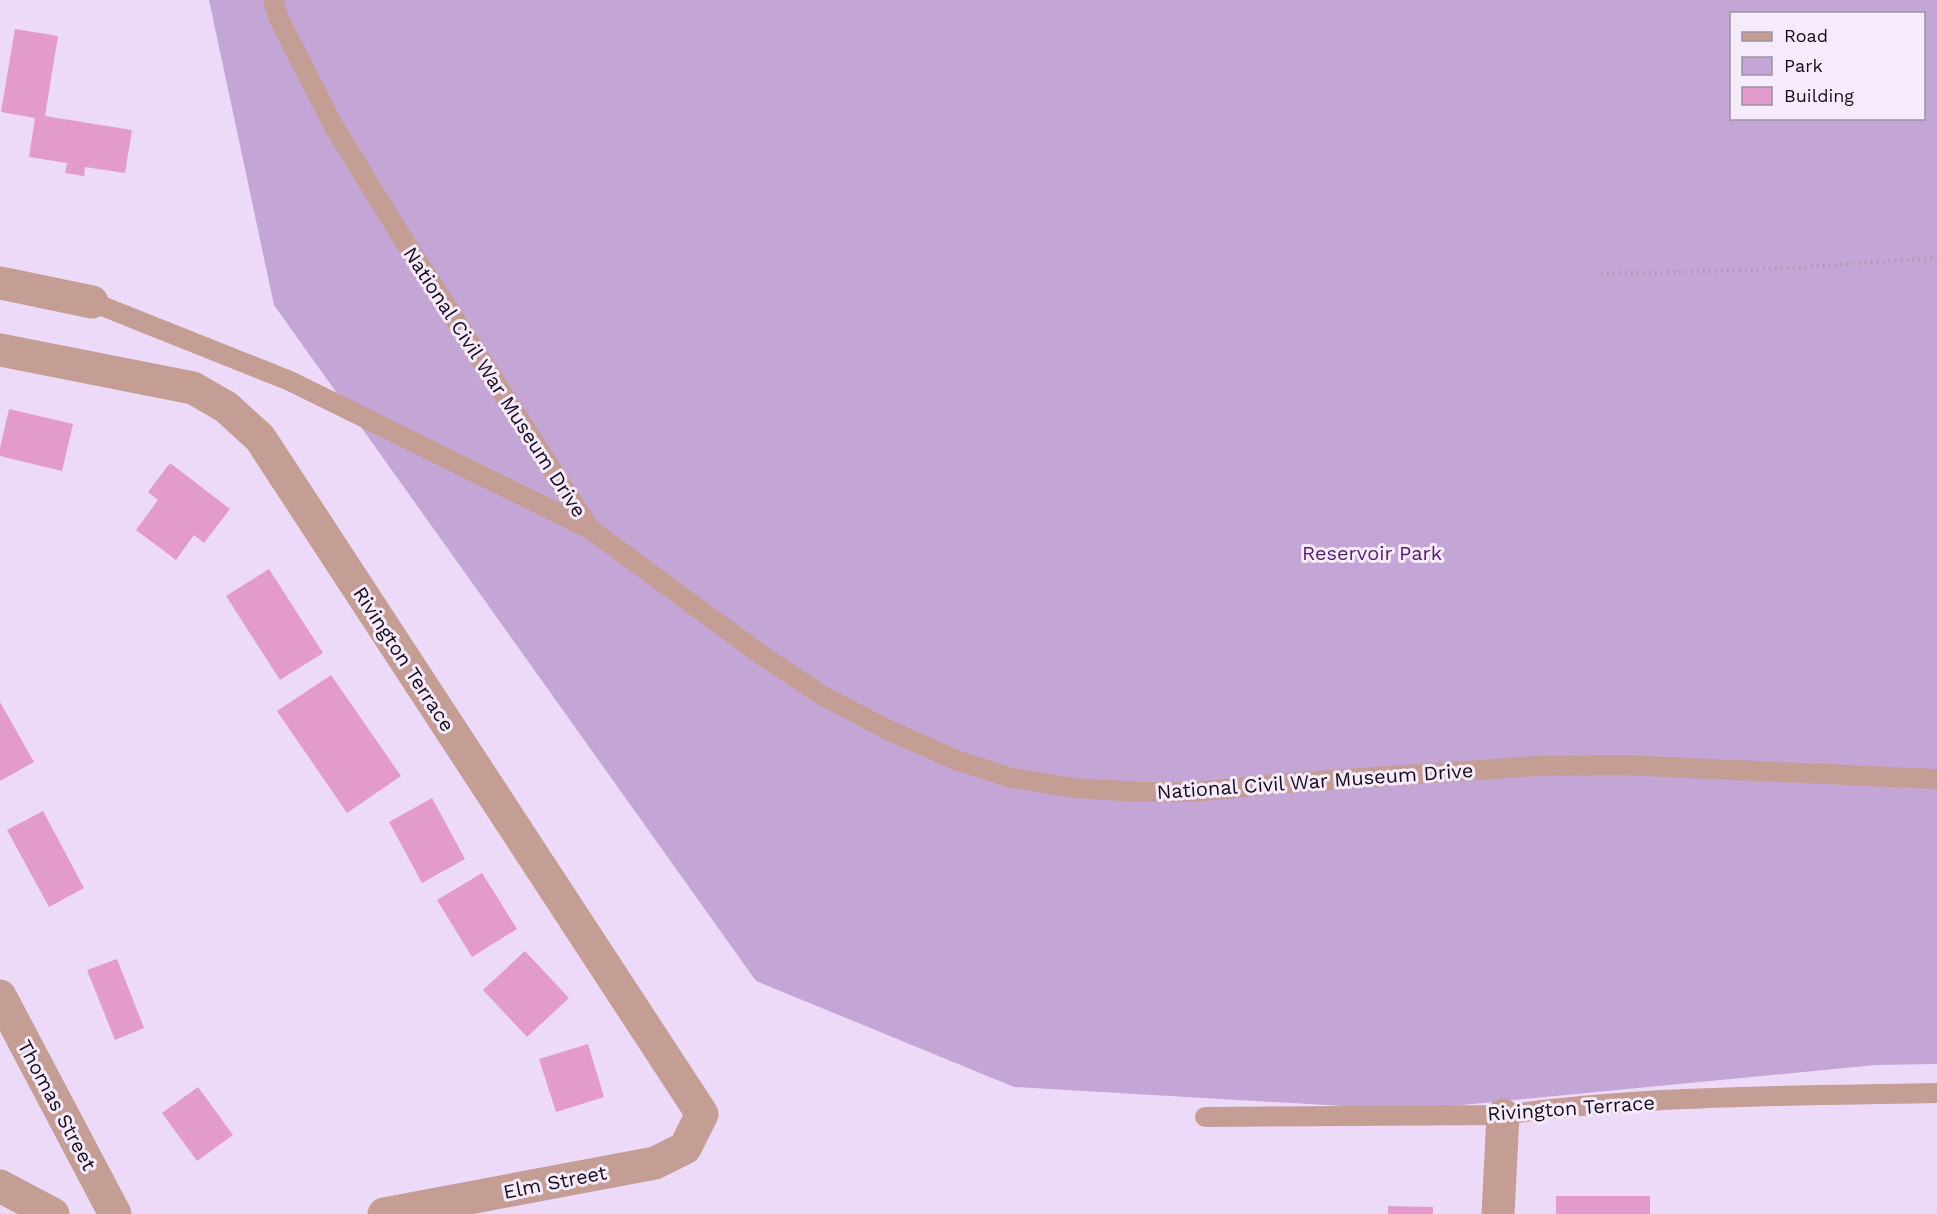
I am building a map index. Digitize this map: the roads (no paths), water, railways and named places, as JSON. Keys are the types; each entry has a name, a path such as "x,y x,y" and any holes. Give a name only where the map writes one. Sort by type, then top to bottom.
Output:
{"street":[{"path":"0,283 92,302"},
{"name":"Rivington Terrace","path":"0,350 193,388 226,407 260,438 702,1114"},
{"name":"Thomas Street","path":"0,996 115,1214"},
{"name":"Elm Street","path":"384,1214 655,1163 685,1148 702,1114"},
{"path":"1497,1214 1503,1115"},
{"path":"0,1186 53,1214"}],"lane":[{"name":"National Civil War Museum Drive","path":"273,0 278,17 333,125 398,231 590,529 760,654 820,694 886,729 956,760 1012,778 1042,784 1117,791 1194,792 1273,784 1549,766 1621,765 1937,778"},
{"path":"92,302 290,381 590,529"},
{"name":"Rivington Terrace","path":"1205,1117 1503,1115 1550,1108 1728,1096 1937,1093"}],"park label":[{"name":"Reservoir Park","path":"1372,553"}]}
